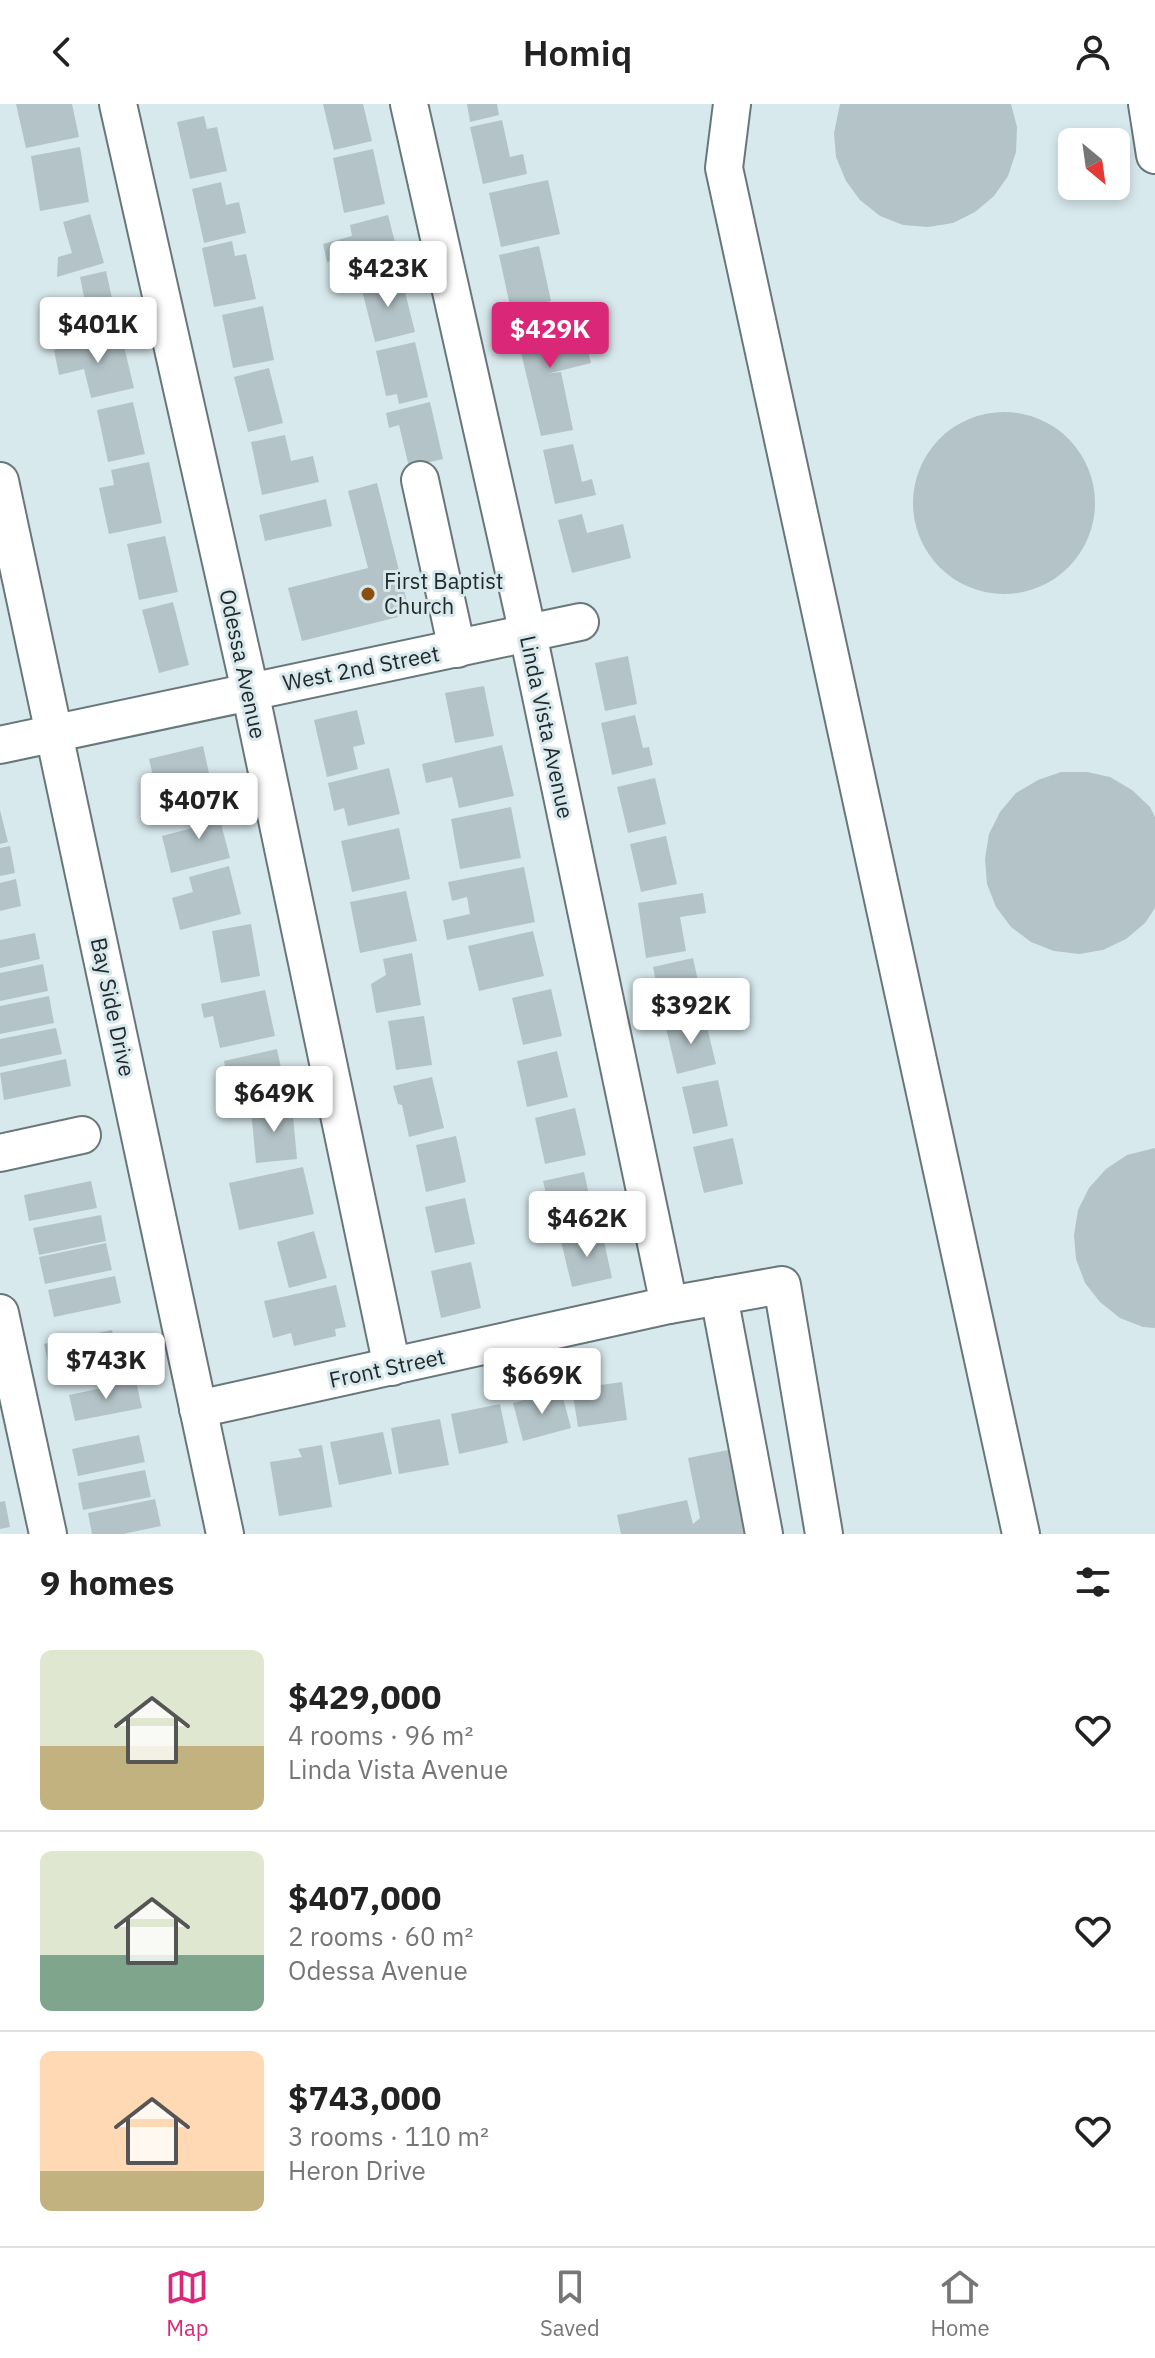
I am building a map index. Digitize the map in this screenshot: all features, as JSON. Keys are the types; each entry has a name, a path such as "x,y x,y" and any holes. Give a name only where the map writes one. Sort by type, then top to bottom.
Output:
{"street":[{"name":"Odessa Avenue","path":"118,104 250,691 392,1367"},
{"name":"Linda Vista Avenue","path":"409,104 528,634 669,1305"},
{"path":"732,104 724,168 1021,1534"},
{"path":"1147,104 1155,155"},
{"path":"420,480 457,649"},
{"name":"Bay Side Drive","path":"0,481 225,1534"},
{"name":"West 2nd Street","path":"0,745 580,622"},
{"path":"0,1153 82,1135"},
{"name":"Front Street","path":"198,1409 669,1305 782,1285 824,1534"},
{"path":"719,1296 764,1534"},
{"path":"0,1313 48,1534"}],"building":[{"path":"16,104 72,104 79,137 26,148"},
{"path":"323,104 363,104 372,141 334,150"},
{"path":"467,104 497,104 499,115 470,122"},
{"path":"840,104 1011,104 1017,127 1016,152 1008,176 994,196 975,212 953,223 928,227 903,225 880,216 860,200 846,181 836,157 834,133"},
{"path":"204,116 207,129 217,127 227,171 190,179 177,122"},
{"path":"502,120 510,157 523,154 527,174 483,184 470,127"},
{"path":"80,147 89,202 40,211 31,156"},
{"path":"373,149 385,204 344,213 333,158"},
{"path":"548,180 560,234 501,247 489,193"},
{"path":"221,182 226,205 239,202 246,233 204,243 192,189"},
{"path":"90,214 104,263 57,277 58,257 72,253 63,222"},
{"path":"388,215 402,270 367,278 361,254 327,262 323,244 352,236 350,225"},
{"path":"232,241 235,256 246,254 256,299 214,307 202,248"},
{"path":"539,246 551,301 511,310 499,255"},
{"path":"106,271 118,325 91,331 80,277"},
{"path":"401,276 415,332 375,342 361,286"},
{"path":"263,306 274,360 233,368 222,315"},
{"path":"536,313 542,337 582,327 591,363 547,374 561,372 573,430 541,436 513,319"},
{"path":"121,334 134,388 91,398 84,369 59,375 54,350"},
{"path":"415,342 428,397 399,404 397,394 386,396 376,351"},
{"path":"269,368 283,423 248,432 234,377"},
{"path":"133,402 145,454 108,462 97,410"},
{"path":"430,402 443,459 409,467 399,425 389,428 386,413"},
{"path":"1004,412 1039,419 1055,427 1068,439 1080,452 1088,468 1095,503 1088,538 1080,554 1068,567 1055,579 1039,587 1004,594 969,587 953,579 940,567 928,554 920,538 913,503 920,468 928,452 940,439 953,427 969,419"},
{"path":"285,435 291,461 313,456 319,482 262,495 251,442"},
{"path":"573,444 582,482 592,479 596,495 555,504 543,450"},
{"path":"149,462 162,523 109,534 99,488 114,485 111,470"},
{"path":"377,483 410,614 302,641 288,588 368,568 348,491"},
{"path":"326,499 332,526 265,541 259,515"},
{"path":"582,514 587,533 623,524 631,558 572,573 558,520"},
{"path":"165,536 178,592 139,600 127,544"},
{"path":"173,602 189,665 159,673 142,610"},
{"path":"628,656 637,704 605,711 595,663"},
{"path":"484,686 494,736 455,743 445,693"},
{"path":"357,710 365,744 353,747 358,769 327,777 314,720"},
{"path":"635,715 643,748 649,747 653,765 612,775 601,723"},
{"path":"502,745 514,796 459,808 452,777 426,783 422,764"},
{"path":"203,746 211,782 169,792 166,783 155,785 149,759"},
{"path":"389,768 400,814 348,826 344,808 334,811 328,783"},
{"path":"1061,772 1087,772 1110,777 1132,790 1150,807 1155,817 1155,908 1145,923 1126,939 1103,950 1079,954 1054,951 1031,942 1011,927 996,907 987,884 985,859 989,834 1000,812 1016,793 1038,780"},
{"path":"655,778 666,824 628,833 617,787"},
{"path":"223,800 227,818 220,820 230,858 171,873 162,836 204,825 200,806"},
{"path":"511,807 521,858 460,869 451,819"},
{"path":"0,810 8,842 0,844"},
{"path":"399,828 410,879 352,892 341,841"},
{"path":"666,836 677,884 641,892 630,844"},
{"path":"10,846 15,873 0,876 0,848"},
{"path":"229,866 241,914 180,930 172,898 193,892 189,877"},
{"path":"524,867 535,922 447,940 443,920 470,914 467,897 452,901 448,882"},
{"path":"16,879 21,906 0,911 0,883"},
{"path":"406,891 417,941 360,953 350,902"},
{"path":"703,893 706,913 680,917 686,951 646,958 638,903"},
{"path":"251,924 260,976 221,983 212,931"},
{"path":"533,931 544,976 479,991 468,946"},
{"path":"35,933 40,959 0,968 0,940"},
{"path":"412,953 421,1005 376,1013 371,984 386,975 383,959"},
{"path":"693,958 703,1004 662,1012 653,967"},
{"path":"43,964 48,991 0,1001 0,973"},
{"path":"551,989 562,1036 523,1045 512,998"},
{"path":"265,990 275,1036 220,1048 213,1016 204,1018 201,1004"},
{"path":"49,996 54,1023 0,1034 0,1006"},
{"path":"424,1016 432,1065 396,1070 388,1021"},
{"path":"705,1019 716,1064 677,1074 666,1028"},
{"path":"56,1028 62,1054 0,1067 0,1039"},
{"path":"277,1049 287,1096 234,1107 224,1061"},
{"path":"557,1051 568,1097 527,1107 517,1061"},
{"path":"66,1059 71,1086 4,1100 0,1073"},
{"path":"432,1077 444,1128 409,1137 402,1105 398,1104 393,1086"},
{"path":"718,1080 728,1126 693,1134 682,1087"},
{"path":"292,1106 297,1159 256,1163 251,1110"},
{"path":"575,1108 586,1155 545,1164 535,1118"},
{"path":"456,1136 466,1182 426,1192 416,1145"},
{"path":"733,1138 743,1184 704,1193 693,1147"},
{"path":"1155,1148 1155,1328 1120,1318 1100,1302 1085,1283 1076,1259 1074,1235 1078,1210 1089,1188 1106,1169 1127,1155"},
{"path":"303,1167 314,1214 239,1230 229,1183"},
{"path":"584,1172 594,1218 554,1227 543,1181"},
{"path":"91,1181 97,1208 29,1221 24,1195"},
{"path":"465,1198 475,1244 435,1253 425,1207"},
{"path":"101,1215 106,1241 39,1255 33,1228"},
{"path":"314,1231 327,1278 289,1288 277,1242"},
{"path":"602,1232 612,1278 572,1287 561,1241"},
{"path":"106,1243 112,1270 45,1284 39,1257"},
{"path":"471,1262 481,1308 441,1318 431,1271"},
{"path":"115,1276 121,1303 54,1317 48,1290"},
{"path":"336,1285 346,1327 335,1329 336,1336 294,1346 291,1333 273,1338 264,1301"},
{"path":"112,1330 117,1357 50,1371 44,1344"},
{"path":"136,1381 142,1408 75,1421 69,1395"},
{"path":"622,1382 627,1420 578,1427 572,1389"},
{"path":"561,1390 571,1428 523,1441 513,1403"},
{"path":"500,1404 508,1443 459,1454 451,1414"},
{"path":"440,1419 449,1465 399,1474 391,1428"},
{"path":"383,1432 392,1474 339,1485 330,1442"},
{"path":"139,1435 145,1462 78,1476 72,1449"},
{"path":"322,1445 332,1507 279,1516 270,1462 302,1457 298,1449"},
{"path":"728,1450 740,1511 752,1509 758,1534 621,1534 617,1515 687,1500 693,1524 700,1518 688,1458"},
{"path":"145,1470 151,1497 83,1510 78,1483"},
{"path":"155,1499 161,1526 123,1534 92,1534 88,1513"},
{"path":"5,1501 10,1527 0,1529 0,1502"}],"place":[{"name":"First Baptist Church","path":"368,594"}]}
